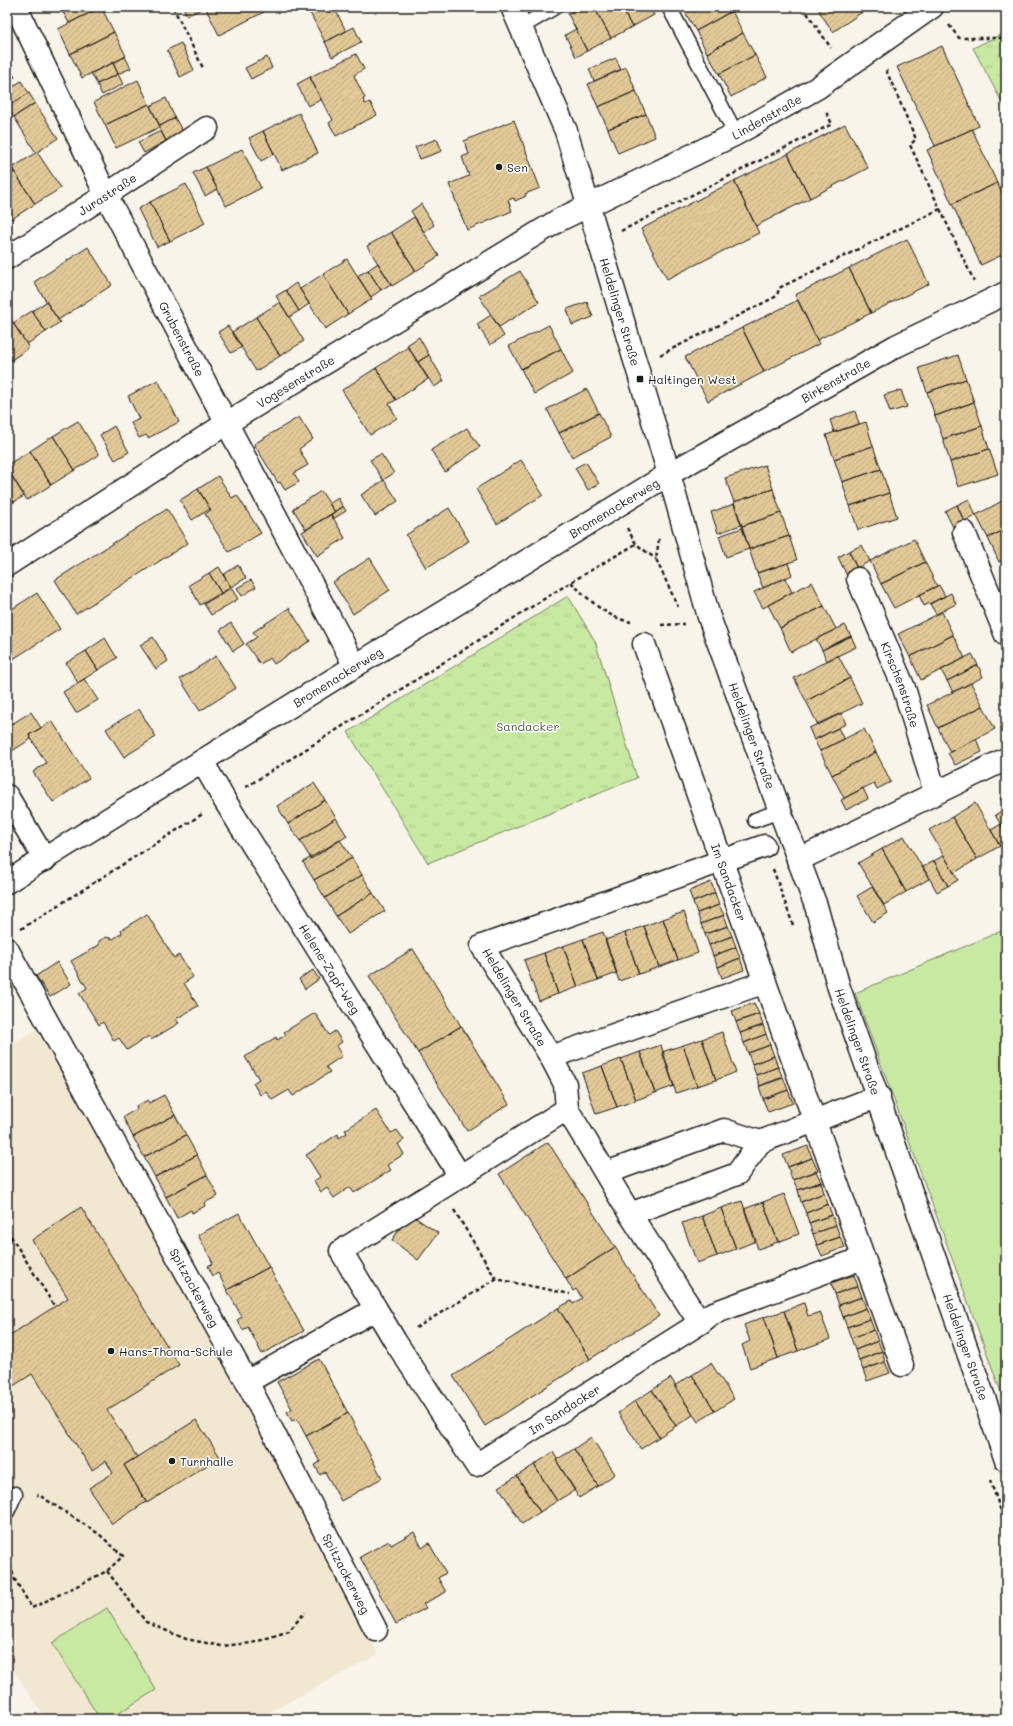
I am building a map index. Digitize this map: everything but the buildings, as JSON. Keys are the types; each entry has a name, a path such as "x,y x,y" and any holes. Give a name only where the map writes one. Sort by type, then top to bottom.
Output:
{"street":[{"name":"Grubenstraße","path":"16,7 106,196 355,666"},
{"name":"Heldelinger Straße","path":"512,7 566,131 669,474 709,617 816,906 839,988 879,1096 1006,1460"},
{"name":"Lindenstraße","path":"589,206 736,134 817,88 876,47 938,13"},
{"name":"Jurastraße","path":"7,258 106,196 207,128"},
{"name":"Vogesenstraße","path":"7,564 227,423 559,220 589,206"},
{"name":"Birkenstraße","path":"669,474 896,346 1006,293"},
{"name":"Bromenackerweg","path":"7,882 45,860 355,666 669,474"},
{"path":"964,532 1006,635"},
{"name":"Kirschenstraße","path":"858,579 904,688 934,792"},
{"name":"Im Sandacker","path":"644,644 814,1121"},
{"path":"798,860 934,792 1006,759"},
{"name":"Helene-Zapf-Weg","path":"202,761 224,801 460,1176"},
{"path":"7,796 45,860"},
{"name":"Heldelinger Straße","path":"567,1109 565,1084 551,1057 482,946 764,846"},
{"name":"Spitzackerweg","path":"7,949 247,1382 376,1630"},
{"name":"Heldelinger Straße","path":"551,1057 765,982"},
{"path":"630,1214 737,1174 760,1142 879,1096"},
{"path":"567,1109 630,1214 700,1323 710,1314 863,1258"},
{"name":"Im Sandacker","path":"567,1109 341,1251 395,1341 476,1465 700,1323"},
{"path":"814,1121 902,1365"},
{"path":"606,1173 724,1130 760,1142"},
{"path":"247,1382 376,1309"}],"lane":[{"path":"521,27 555,7"},
{"path":"669,7 736,134"},
{"path":"755,820 780,811"},
{"path":"7,1512 16,1494"}],"path":[{"path":"173,7 203,68"},
{"path":"803,7 845,69"},
{"path":"938,13 959,38 1006,38"},
{"path":"876,47 916,139 910,145 985,303"},
{"path":"599,242 832,124 821,101 817,88"},
{"path":"636,367 777,296 779,288 940,209"},
{"path":"615,507 636,544 656,559"},
{"path":"20,930 571,582 636,544"},
{"path":"571,582 592,604 617,619 636,623"},
{"path":"656,625 685,624"},
{"path":"441,1188 496,1279"},
{"path":"7,1230 55,1307"},
{"path":"395,1341 496,1279 570,1294"},
{"path":"7,1551 14,1578 32,1608 107,1571 123,1556 99,1534 39,1495 16,1494"},
{"path":"107,1571 146,1622 186,1639 221,1646 252,1643 289,1631 305,1612"}],"shaded area":[{"name":"Hans-Thoma-Schule","path":"41,1026 378,1654 257,1719 46,1719 7,1661 7,1048"}],"green space":[{"path":"1006,32 1006,110 973,48"},
{"name":"Sandacker","path":"568,596 595,641 637,778 428,863 348,732"},
{"path":"1006,929 1006,1406 855,993"},
{"path":"107,1608 156,1690 109,1719 100,1719 52,1643"}],"place":[{"name":"Sen","path":"499,167"},
{"name":"Haltingen West","path":"640,379"},
{"name":"Hans-Thoma-Schule","path":"111,1351"},
{"name":"Turnhalle","path":"172,1461"}]}
